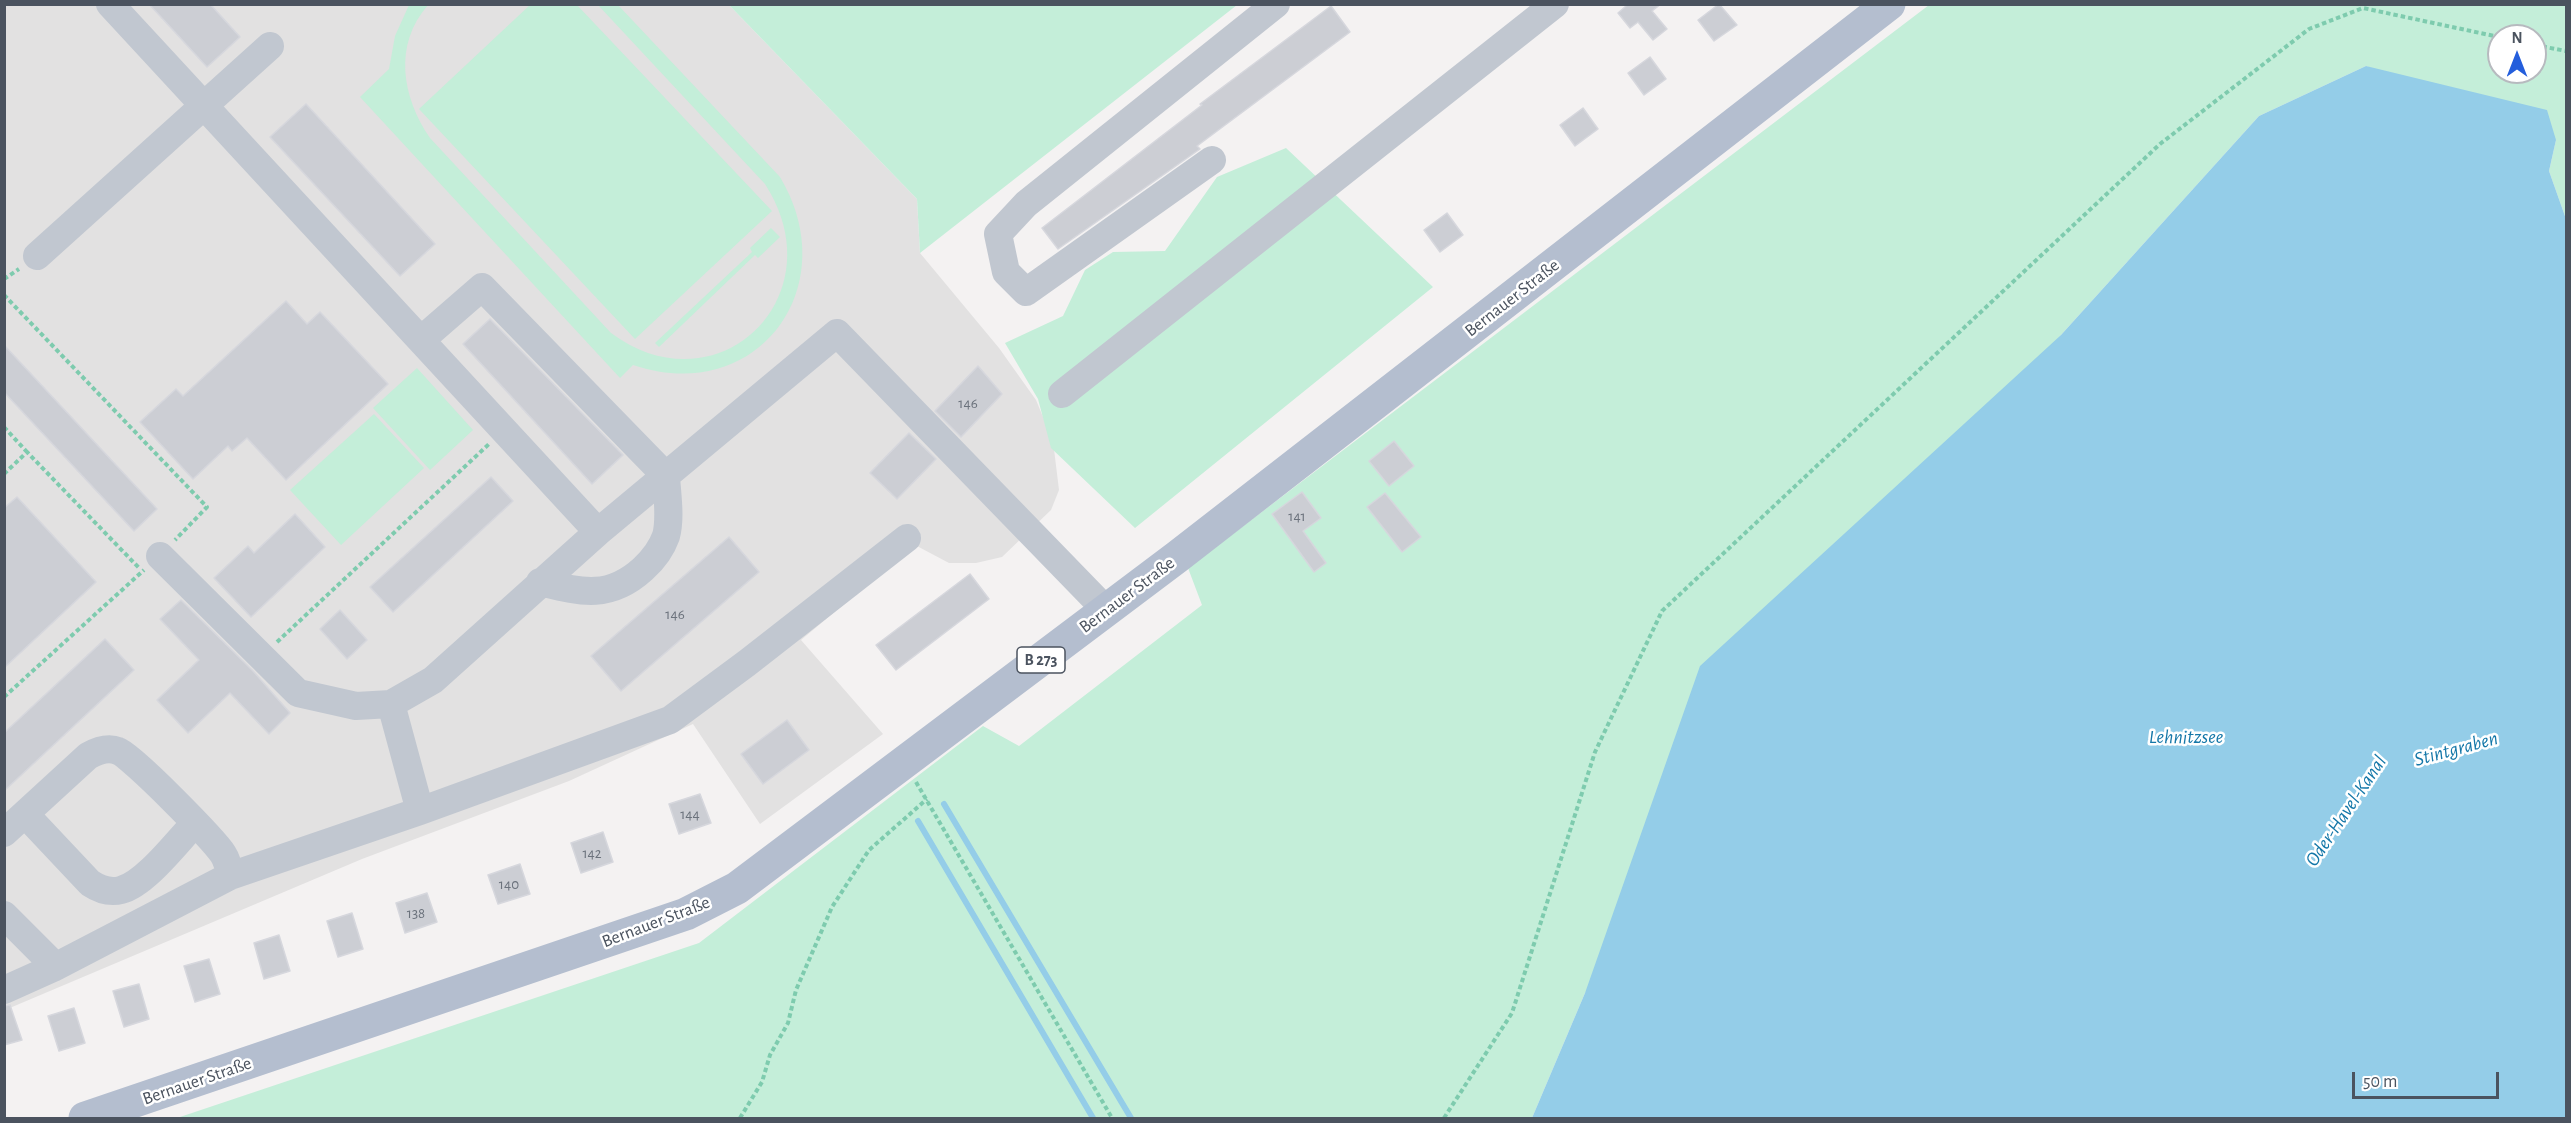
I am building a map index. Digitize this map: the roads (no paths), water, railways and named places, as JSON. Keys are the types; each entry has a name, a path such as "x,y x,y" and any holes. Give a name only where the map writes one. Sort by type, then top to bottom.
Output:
{"main road":[{"name":"Bernauer Straße","path":"86,1119 686,914 737,888 1106,610 1889,4"}],"lane":[{"path":"110,4 598,532"},
{"path":"1212,160 1026,292 1006,272 998,234 1026,204 1276,4"},
{"path":"1062,394 1555,4"},
{"path":"37,256 270,46"},
{"path":"421,340 482,287 666,476 666,534 657,556 629,581 606,591 576,591 540,582"},
{"path":"151,564 261,657 298,693 356,706 391,704 433,680 598,532 837,333 1106,610"},
{"path":"4,990 53,968 231,876 420,811 670,720 907,538"},
{"path":"391,704 420,811"},
{"path":"4,833 88,756 97,751 117,750 127,755 224,855 231,876"},
{"path":"25,814 90,883 103,890 114,891 134,884 194,824"},
{"path":"4,915 48,959 53,968"}],"water":[{"name":"Lehnitzsee","path":"2366,66 2547,110 2556,140 2549,171 2566,219 2566,1118 1532,1118 1585,993 1700,666 2061,335 2259,116"}],"waterway":[{"path":"944,804 1131,1118"},
{"path":"918,821 1093,1118"}],"water label":[{"name":"Stintgraben","path":"2456,749"},
{"name":"Oder-Havel-Kanal","path":"2346,811"}]}
